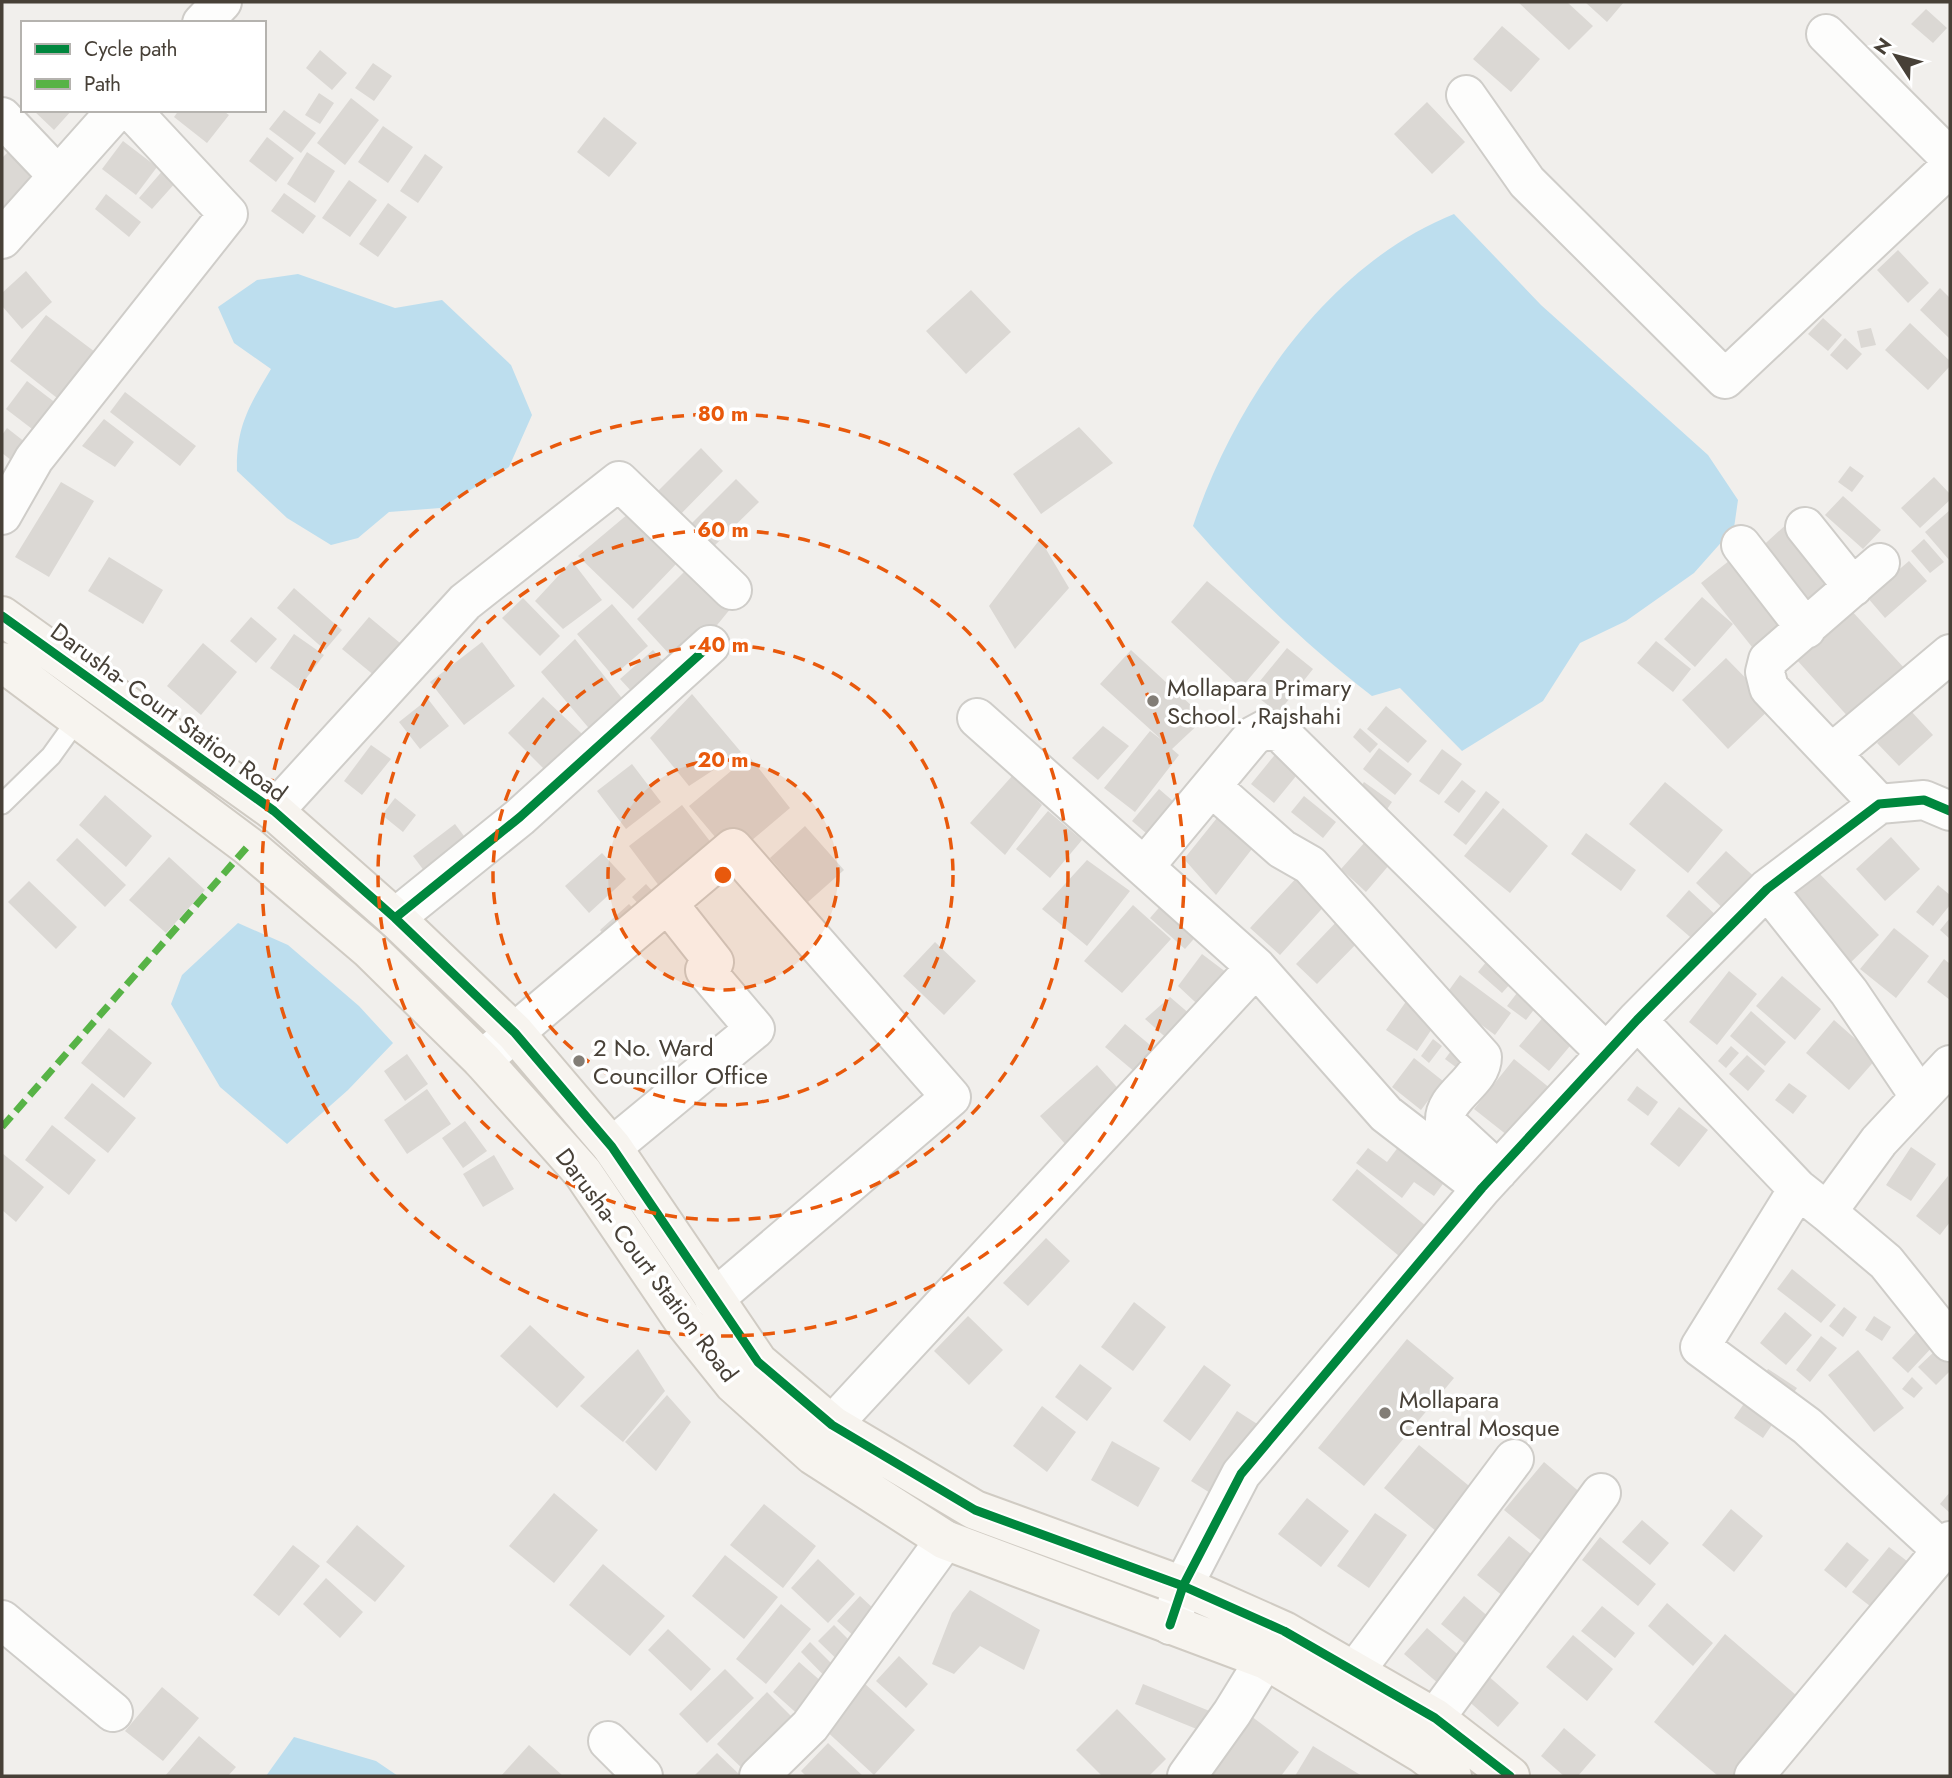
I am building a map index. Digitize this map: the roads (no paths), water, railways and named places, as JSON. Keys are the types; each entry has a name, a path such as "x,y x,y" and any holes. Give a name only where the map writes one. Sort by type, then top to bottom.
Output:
{"street":[{"path":"204,21 222,2"},
{"path":"1466,95 1527,181 1725,379 1949,168 1826,34"},
{"path":"2,239 115,112"},
{"path":"2,515 34,459 228,214 133,112"},
{"path":"2,117 58,176"},
{"path":"274,811 465,602 619,481 732,590"},
{"path":"1805,527 1866,575 1768,660 1765,672 1769,688 1879,804"},
{"path":"1741,545 1806,629"},
{"name":"Darusha- Court Station Road","path":"2,616 274,811 395,918 515,1033 612,1147 758,1362 832,1425 975,1510 1183,1586 1275,1645 1451,1776"},
{"path":"395,918 520,817 709,645"},
{"path":"1832,753 1950,654"},
{"name":"Darusha- Court Station Road","path":"2,662 248,846 369,949 482,1060 583,1173 685,1323 734,1384 813,1455 945,1540 1170,1625 1275,1645 1355,1671 1435,1718 1510,1776"},
{"path":"977,718 1256,967 1386,1114 1490,1180"},
{"path":"1144,867 1213,788 1253,736 1266,729 1280,733 1606,1053"},
{"path":"1213,788 1282,849 1310,865 1482,1057 1481,1066 1447,1110 1445,1122 1490,1180"},
{"path":"1170,1625 1183,1586 1241,1474 1490,1180 1637,1020 1767,889 1879,804 1924,800 1950,811"},
{"path":"482,1060 733,848 951,1097 713,1299"},
{"path":"1767,889 1849,992 1920,1097"},
{"path":"612,1147 755,1029 705,970 715,962 668,905"},
{"path":"832,1425 1256,967"},
{"path":"1637,1020 1798,1189 1886,1262 1950,1342"},
{"path":"1827,1212 1879,1141 1950,1065"},
{"path":"1754,1776 1946,1546 1807,1426 1700,1347 1798,1189"},
{"path":"1355,1671 1514,1459"},
{"path":"1435,1718 1601,1493"},
{"path":"759,1776 810,1726 945,1540"},
{"path":"2,1620 113,1712"},
{"path":"1187,1776 1275,1645"},
{"path":"608,1741 643,1776"}],"lane":[{"path":"2,804 51,756 79,717"}],"water":[{"path":"1454,214 1541,305 1708,455 1738,500 1734,528 1694,573 1626,621 1580,643 1543,701 1462,751 1400,688 1372,696 1324,657 1278,616 1193,526 1211,479 1234,432 1261,386 1292,342 1327,302 1366,267 1408,237"},
{"path":"298,274 395,308 442,300 511,365 532,415 509,467 440,508 389,512 358,538 331,545 287,518 237,471 239,442 245,417 271,369 234,343 218,307 257,280"},
{"path":"238,923 288,945 359,1006 393,1043 348,1090 287,1144 220,1087 171,1004 182,975"},
{"path":"294,1737 376,1761 398,1776 266,1776"}],"place":[{"name":"Mollapara Primary School. ,Rajshahi","path":"1153,701"},
{"name":"2 No. Ward Councillor Office","path":"579,1061"},
{"name":"Mollapara Central Mosque","path":"1385,1413"}]}
